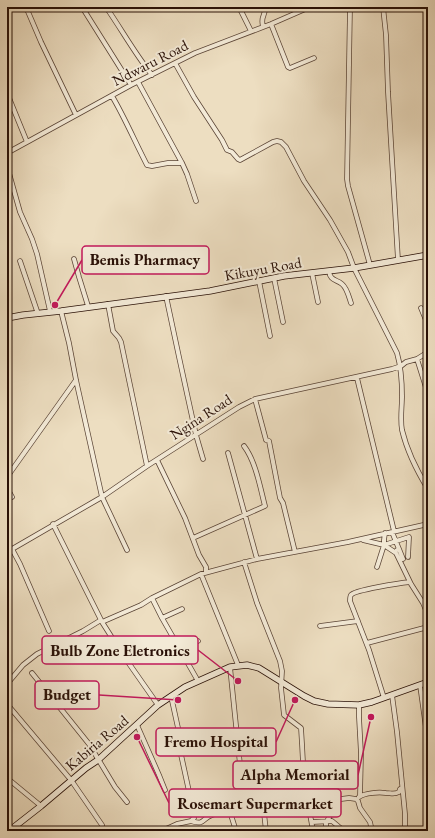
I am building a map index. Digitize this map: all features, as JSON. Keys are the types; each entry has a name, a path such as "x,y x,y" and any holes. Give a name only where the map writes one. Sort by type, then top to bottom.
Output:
{"main road":[{"name":"Kikuyu Road","path":"7,316 60,311 88,306 210,291 274,278 354,268 428,255"},
{"name":"Kabiria Road","path":"9,829 41,806 71,780 98,760 158,705 185,687 230,667 247,664 259,668 304,696 314,701 328,704 359,705 384,698 428,682"}],"street":[{"path":"26,7 76,115"},
{"path":"82,7 131,85"},
{"path":"106,7 132,49 152,75"},
{"path":"238,7 251,31"},
{"path":"263,26 262,19 265,12 265,7"},
{"name":"Ndwaru Road","path":"7,153 131,85 195,53 271,24 304,8 310,7"},
{"path":"350,7 347,179 370,265"},
{"path":"383,7 386,35 398,260"},
{"path":"271,24 288,67 290,68 314,58"},
{"path":"175,63 227,150 232,152 240,160 277,141 281,142 286,147 304,181 330,220 348,252 354,268 394,346 401,366 402,429 408,448 428,489"},
{"path":"138,82 182,164 196,201"},
{"path":"7,93 27,142"},
{"path":"112,96 147,165 182,164"},
{"path":"7,166 20,212 37,254 50,311"},
{"path":"74,259 88,306"},
{"path":"20,261 37,313"},
{"path":"329,271 329,275 332,278 342,283 351,303"},
{"path":"312,273 318,302"},
{"path":"274,278 283,322"},
{"path":"259,281 270,336"},
{"path":"166,296 196,435 203,459"},
{"path":"108,304 113,331 121,342 147,466"},
{"path":"421,308 428,325"},
{"path":"60,311 69,343 102,497 127,550"},
{"name":"Ngina Road","path":"7,552 102,497 239,406 254,399 392,370 406,362 417,359 428,352"},
{"path":"417,359 428,394"},
{"path":"357,378 393,532 396,541 399,549 405,558 408,536 396,541 384,545"},
{"path":"7,477 76,380"},
{"path":"254,399 266,440 269,441 280,498 284,503 295,552"},
{"path":"193,538 266,506 253,462 250,454 244,446"},
{"path":"228,454 257,559"},
{"path":"157,460 185,518 199,554 206,567 206,572"},
{"path":"7,488 12,497"},
{"path":"53,524 102,621 123,655 158,705"},
{"path":"7,684 23,665 37,654 102,621 141,605 152,598 206,572 257,559 361,539 428,524"},
{"path":"377,567 384,545 385,533"},
{"path":"361,539 384,545 396,553 428,615"},
{"path":"12,549 49,631"},
{"path":"392,551 399,549"},
{"path":"244,562 257,602 280,662 282,671 281,688 284,715 301,728 304,781 313,831"},
{"path":"201,574 238,665"},
{"path":"384,698 367,644 350,601 351,595 375,588 410,582"},
{"path":"152,598 198,681"},
{"path":"162,618 182,609"},
{"path":"320,626 358,621"},
{"path":"367,644 428,627"},
{"path":"180,649 198,641"},
{"path":"230,667 242,784"},
{"path":"32,673 89,744 115,788 127,802"},
{"path":"420,685 428,742"},
{"path":"392,695 405,814 405,831"},
{"path":"171,696 180,737 180,750 194,818 191,821"},
{"path":"7,704 71,780 102,825"},
{"path":"357,800 360,796 361,754 359,705"},
{"path":"137,725 165,790"},
{"path":"7,778 41,806"},
{"path":"266,831 264,812 267,808 271,793 302,785 304,781"},
{"path":"360,796 379,793 396,794 402,788"},
{"path":"306,790 323,789 325,799 349,798 357,800"},
{"path":"326,831 326,823 338,801 341,799"},
{"path":"357,800 360,808 370,822 372,831"},
{"path":"158,831 191,821 197,823 203,822 211,815 229,813 233,811 246,810 259,814 264,812"},
{"path":"229,813 236,831"},
{"path":"312,822 332,821 344,831"}],"place":[{"name":"Bemis Pharmacy","path":"55,305"},
{"name":"Bulb Zone Eletronics","path":"238,681"},
{"name":"Budget","path":"178,700"},
{"name":"Fremo Hospital","path":"295,700"},
{"name":"Alpha Memorial","path":"371,717"},
{"name":"Rosemart Supermarket","path":"137,737"}]}
